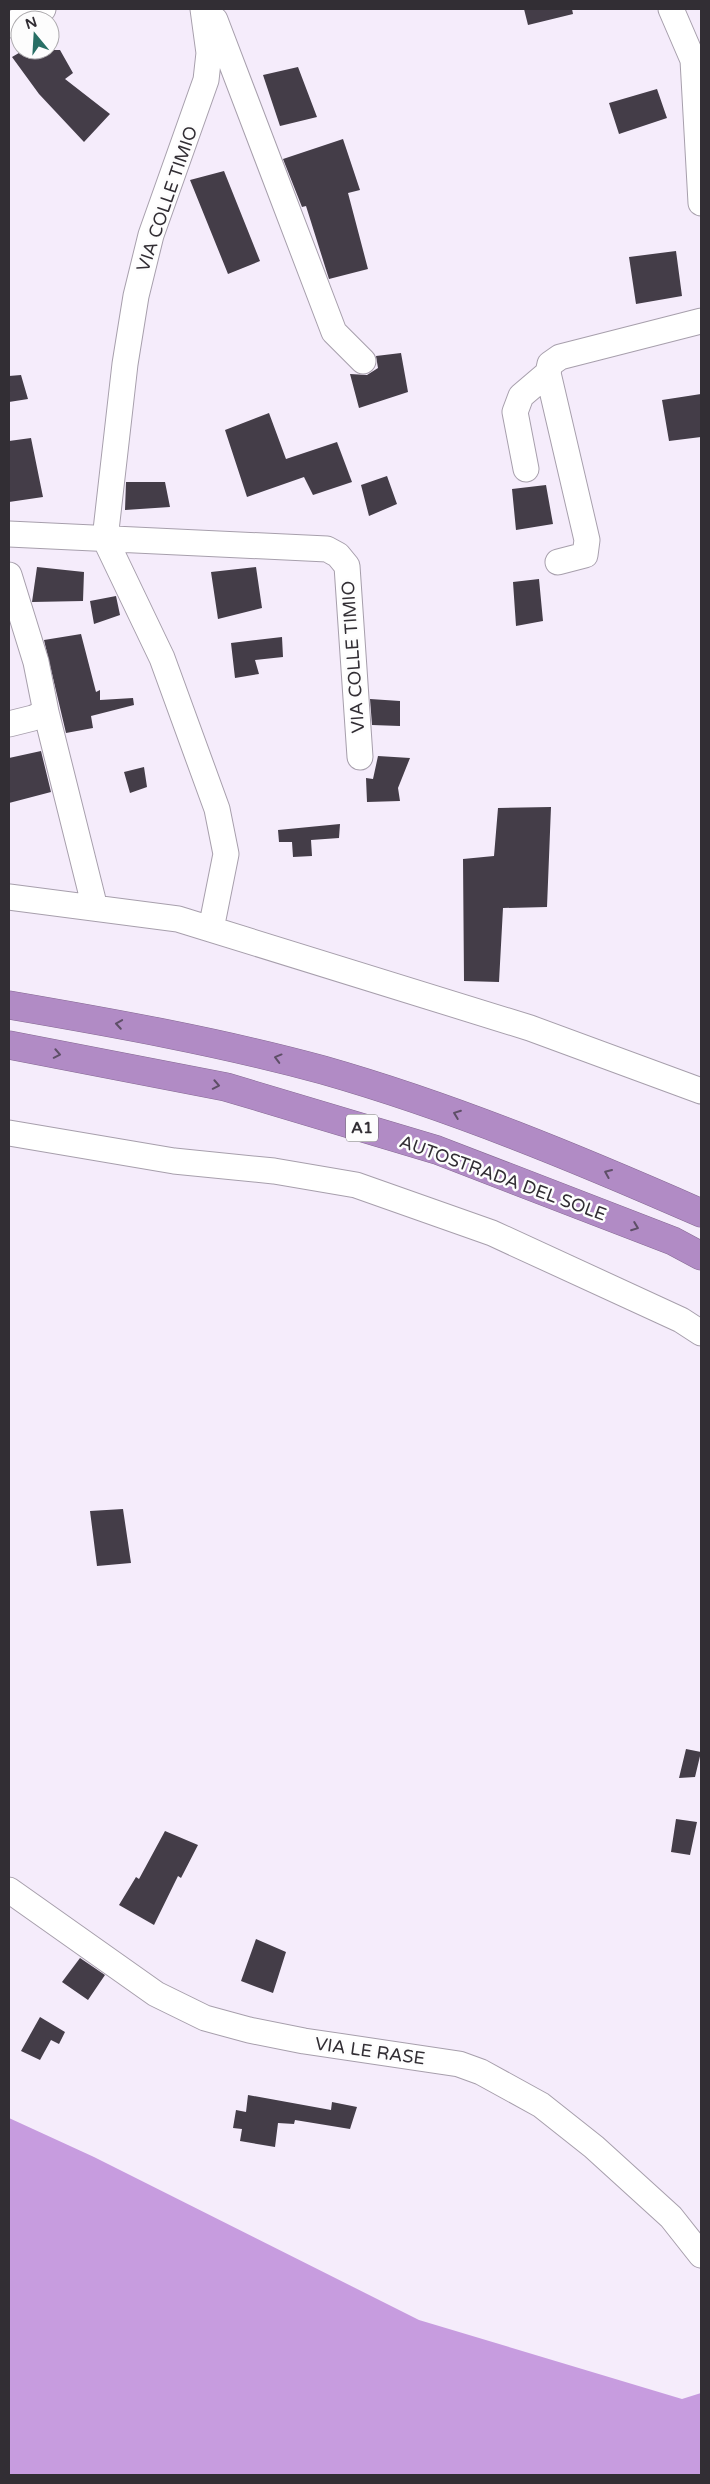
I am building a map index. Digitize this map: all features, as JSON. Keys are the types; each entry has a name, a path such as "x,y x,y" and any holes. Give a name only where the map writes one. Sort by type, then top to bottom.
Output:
{"highway":[{"name":"A1","path":"9,1005 131,1026 260,1054 325,1071 446,1110 584,1162 701,1213"},
{"name":"AUTOSTRADA DEL SOLE","path":"9,1045 226,1087 437,1150 673,1241 701,1256"}],"street":[{"path":"9,25 43,9"},
{"name":"VIA COLLE TIMIO","path":"205,9 214,17 287,213 334,332 363,361"},
{"name":"VIA COLLE TIMIO","path":"105,538 125,364 136,296 151,235 206,80 209,53 205,9"},
{"path":"672,12 701,37"},
{"path":"672,12 693,60 701,203"},
{"path":"558,562 584,556 587,540 548,373 550,364 560,356 701,321"},
{"path":"526,469 515,412 521,396 548,373"},
{"name":"VIA COLLE TIMIO","path":"9,534 327,549 338,555 347,566 360,757"},
{"path":"105,538 162,658 217,809 226,854 211,929"},
{"path":"9,575 36,662 46,712 95,908"},
{"path":"9,724 33,718 46,712"},
{"path":"9,897 178,920 211,929 530,1028 701,1091"},
{"path":"9,1133 174,1161 274,1171 356,1185 492,1233 681,1320 701,1334"},
{"name":"VIA LE RASE","path":"9,1890 156,1994 205,2018 249,2030 304,2041 459,2064 481,2072 541,2106 594,2147 671,2217 701,2256"}],"shaded area":[{"path":"9,2118 94,2157 419,2320 682,2399 701,2393 701,2475 9,2475"}],"building":[{"path":"524,9 572,9 573,14 528,25"},
{"path":"60,50 73,73 65,79 110,114 84,142 39,94 14,60 60,60"},
{"path":"298,67 317,117 280,126 263,75"},
{"path":"657,89 667,118 619,134 609,103"},
{"path":"343,139 360,190 348,193 368,269 329,279 306,206 302,207 283,159"},
{"path":"224,171 260,261 228,274 190,180"},
{"path":"676,251 682,296 636,304 629,257"},
{"path":"401,353 408,392 359,408 350,374 367,375 378,368 376,356"},
{"path":"21,375 28,399 9,402 9,376"},
{"path":"701,394 701,437 669,441 662,400"},
{"path":"269,413 286,459 337,442 352,482 313,495 304,477 247,497 225,430"},
{"path":"31,438 43,497 9,502 9,441"},
{"path":"387,476 397,504 369,516 361,485"},
{"path":"126,482 165,482 170,507 125,510"},
{"path":"546,485 553,524 516,530 512,489"},
{"path":"37,567 84,572 83,601 32,602"},
{"path":"256,567 262,608 218,619 211,572"},
{"path":"539,579 543,621 516,626 513,582"},
{"path":"116,596 120,615 94,624 90,601"},
{"path":"81,634 96,692 100,690 100,700 133,698 134,705 91,716 93,728 66,733 44,640"},
{"path":"282,637 283,657 255,660 259,674 235,678 231,643"},
{"path":"370,699 400,701 400,726 372,725"},
{"path":"41,751 51,792 9,803 9,758"},
{"path":"378,756 410,758 398,788 400,801 367,802 366,778 373,779"},
{"path":"144,767 147,787 130,793 124,772"},
{"path":"551,807 547,907 503,908 499,982 464,981 463,859 494,856 498,808"},
{"path":"340,824 339,838 311,840 312,856 293,857 292,842 279,842 278,830"},
{"path":"123,1509 131,1563 97,1566 90,1511"},
{"path":"686,1749 701,1752 695,1777 679,1778"},
{"path":"676,1819 697,1822 690,1855 671,1852"},
{"path":"165,1831 198,1845 181,1878 178,1876 154,1925 119,1905 136,1877 139,1879"},
{"path":"256,1939 286,1952 273,1993 241,1981"},
{"path":"80,1958 105,1975 88,2000 62,1982"},
{"path":"40,2017 65,2032 59,2044 51,2040 40,2060 21,2051"},
{"path":"248,2095 331,2110 332,2102 357,2107 350,2129 295,2120 294,2124 278,2123 275,2147 240,2141 242,2129 233,2128 236,2110 246,2112"}]}
